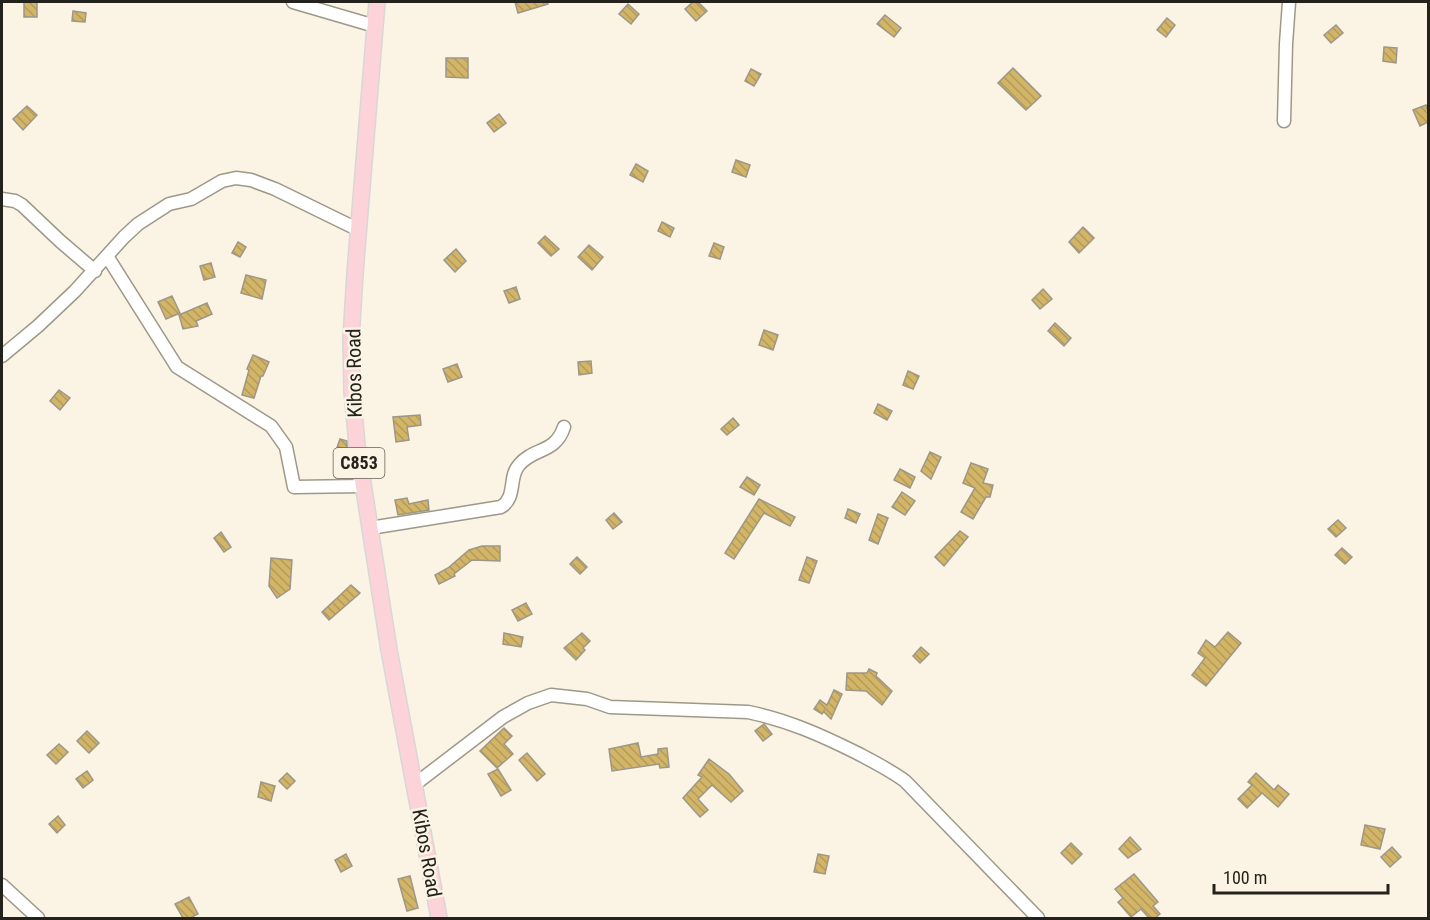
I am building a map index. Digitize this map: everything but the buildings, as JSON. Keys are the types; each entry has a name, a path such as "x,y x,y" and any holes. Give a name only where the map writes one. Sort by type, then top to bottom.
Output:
{"main road":[{"name":"Kibos Road","path":"377,2 358,230 352,350 357,445 389,650 439,918"}],"street":[{"path":"293,2 375,26"},
{"path":"1284,122 1289,2"},
{"path":"2,356 38,326 95,271 138,224 169,204 191,199 222,181 236,178 251,180 275,189 358,230"},
{"path":"2,199 20,203 95,271"},
{"path":"107,256 177,367 271,426 286,447 294,487 363,486"},
{"path":"370,528 501,507 512,494 518,466 528,458 554,445 564,427"},
{"path":"414,785 503,717 528,703 551,695 587,699 610,707 748,712 802,726 886,768 906,781 1038,918"},
{"path":"2,885 38,918"}]}
